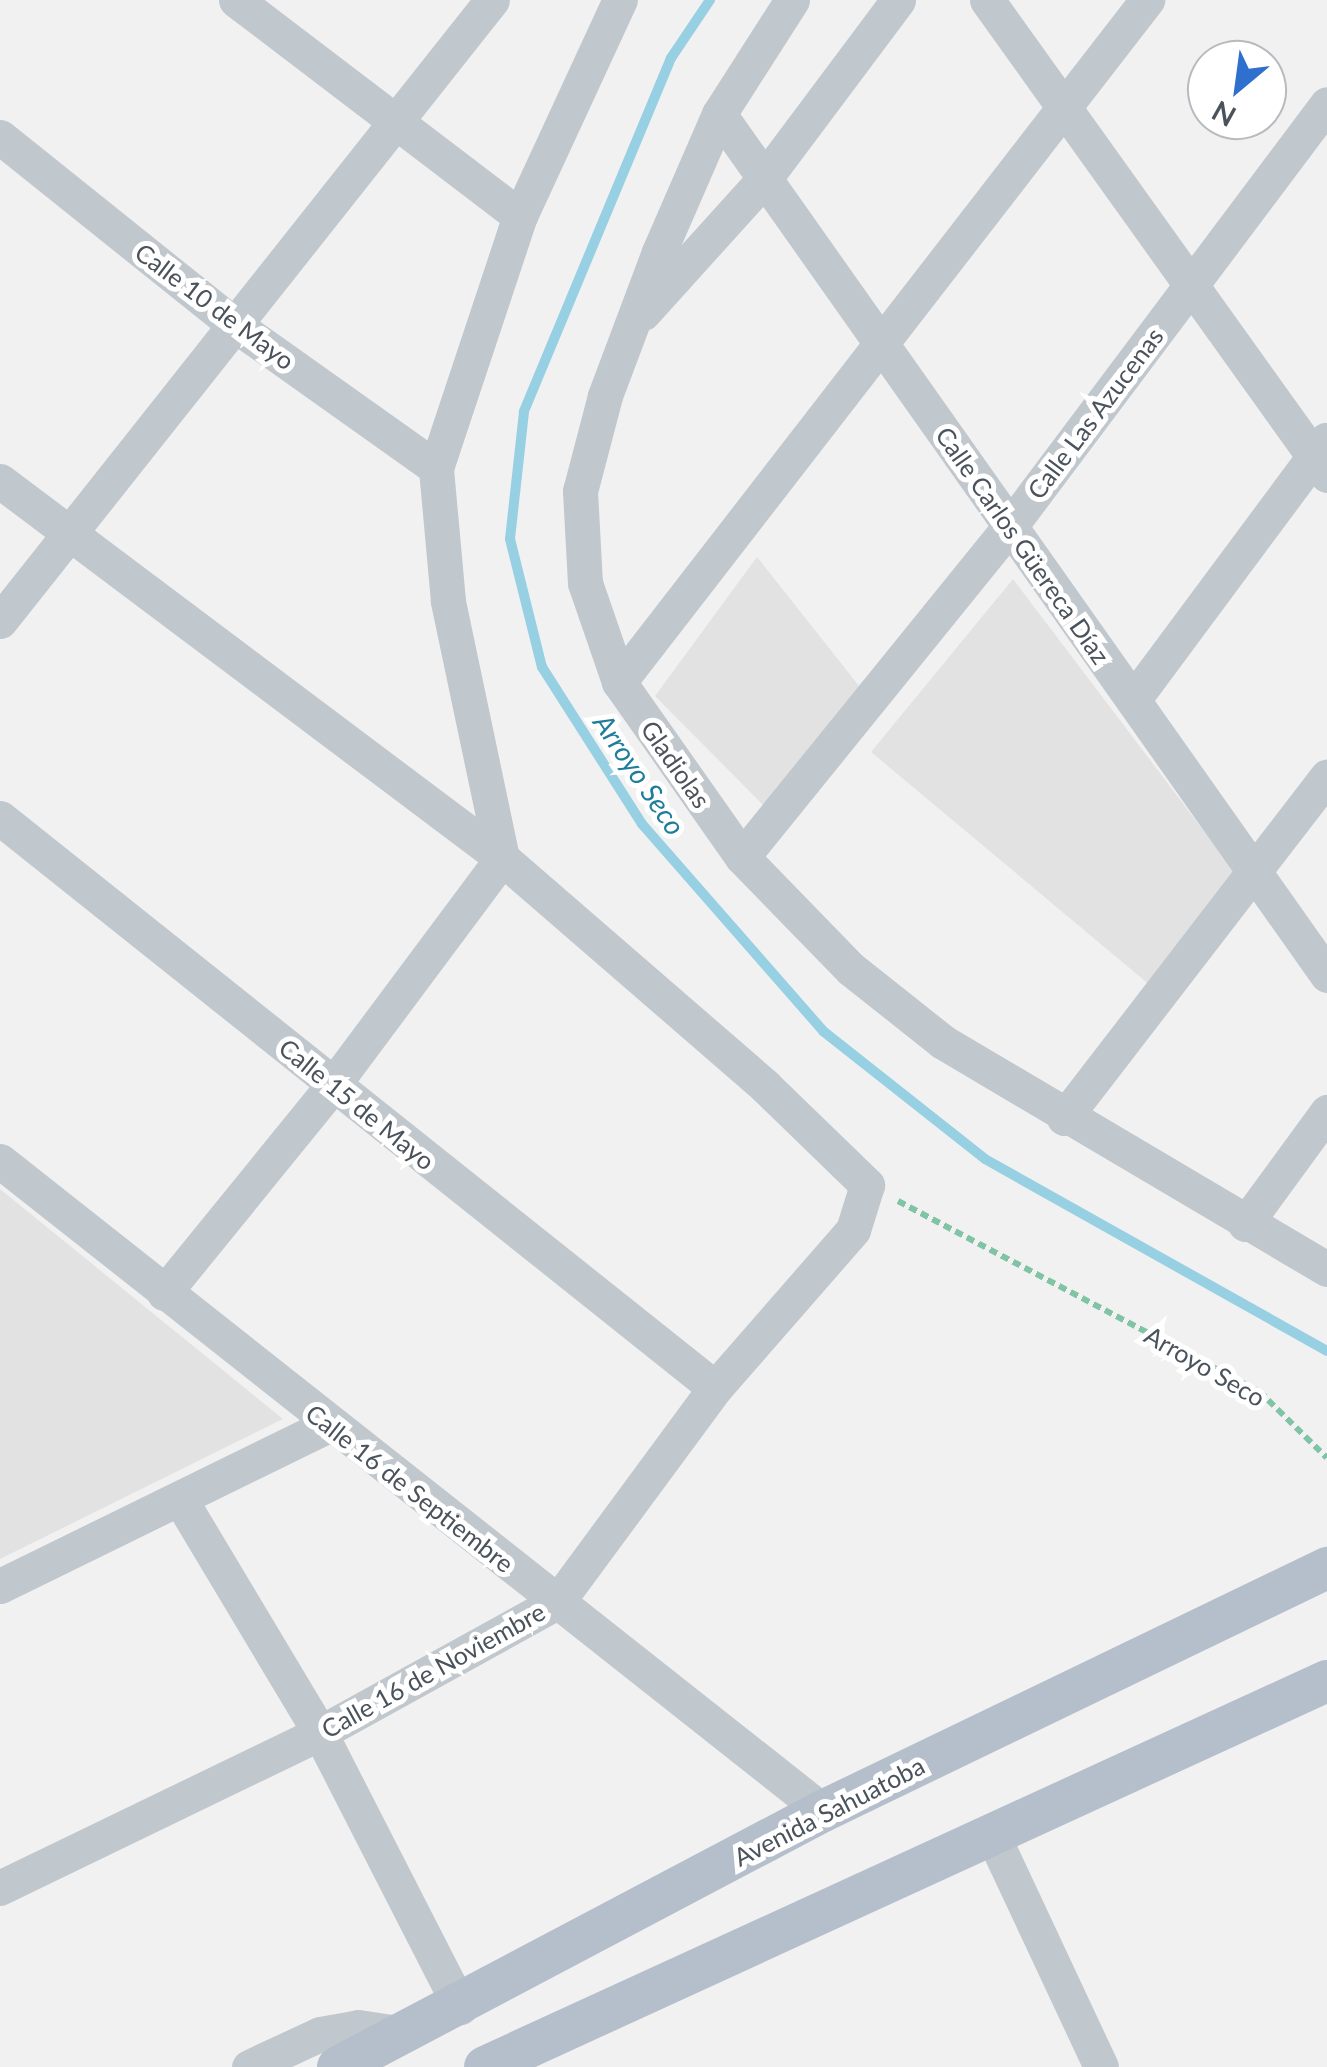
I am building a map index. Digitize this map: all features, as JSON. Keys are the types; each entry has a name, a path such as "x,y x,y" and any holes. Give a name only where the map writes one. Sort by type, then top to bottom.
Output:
{"main road":[{"name":"Avenida Sahuatoba","path":"338,2067 460,2007 823,1812 1326,1568"},
{"path":"485,2067 1327,1680"}],"street":[{"path":"236,0 393,124 520,216"},
{"path":"0,621 492,0"},
{"path":"164,1293 334,1085 502,858 448,601 436,468 520,216 620,0"},
{"name":"Gladiolas","path":"792,0 720,114 631,326 580,491 584,583 619,682 742,857 851,969 943,1042 1064,1118 1327,1269"},
{"path":"631,326 765,178 898,0"},
{"path":"987,0 1323,456 1132,700"},
{"path":"619,682 1147,0"},
{"name":"Calle Las Azucenas","path":"742,857 1011,525 1327,104"},
{"name":"Calle Carlos Güereca Díaz","path":"720,114 1327,976"},
{"name":"Calle 10 de Mayo","path":"0,137 235,325 436,468"},
{"path":"0,481 502,858 766,1087 867,1185"},
{"path":"1064,1118 1327,776"},
{"name":"Calle 15 de Mayo","path":"0,818 714,1388"},
{"path":"1245,1224 1327,1112"},
{"name":"Calle 16 de Septiembre","path":"0,1160 328,1425 823,1812"},
{"name":"Calle 16 de Noviembre","path":"0,1888 320,1734 557,1602 714,1388 853,1230 867,1185"},
{"path":"0,1586 328,1425"},
{"path":"180,1498 320,1734 460,2007"},
{"path":"990,1832 1101,2067"},
{"path":"249,2067 320,2034 358,2027 405,2034"}],"path":[{"name":"Arroyo Seco","path":"867,1185 1259,1391 1327,1458"}],"shaded area":[{"path":"757,557 867,696 771,813 655,696"},
{"path":"1013,579 1235,872 1151,986 871,752"},
{"path":"0,1189 283,1419 0,1559"}],"waterway":[{"name":"Arroyo Seco","path":"710,0 671,58 524,412 510,539 542,667 642,824 823,1031 985,1159 1327,1351"}]}
